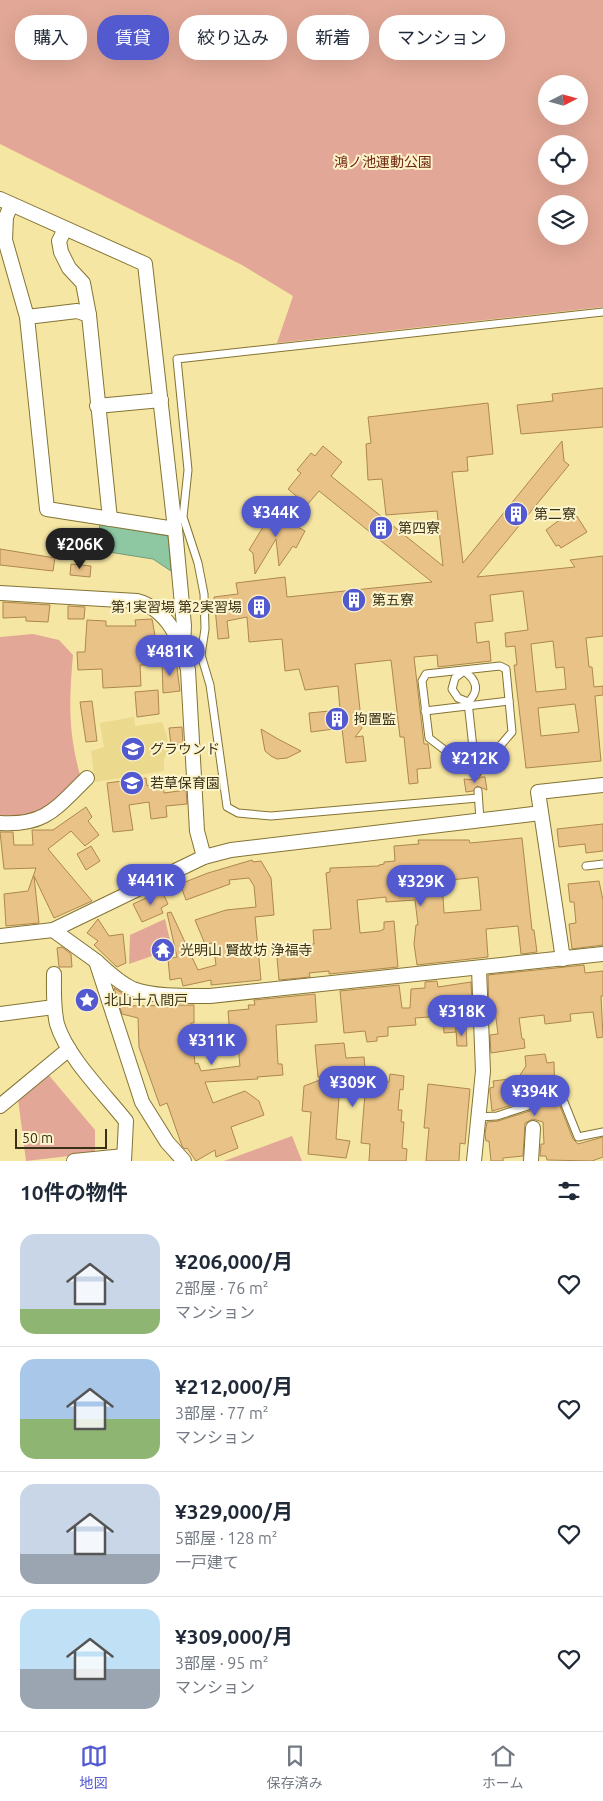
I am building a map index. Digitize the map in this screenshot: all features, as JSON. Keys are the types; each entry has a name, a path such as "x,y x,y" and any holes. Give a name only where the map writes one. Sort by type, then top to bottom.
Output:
{"street":[{"path":"175,529 47,509 27,317 5,240 6,202 145,264 175,529 184,626 183,648"},
{"path":"65,229 59,241 62,252 69,268 84,283 90,315 97,406 110,519"},
{"path":"27,317 77,311 90,315"},
{"path":"97,406 161,400"},
{"path":"0,593 123,600 146,604 162,617 178,636 188,670 197,831 204,857"},
{"path":"0,823 18,824 42,818 51,813 87,778"},
{"path":"563,959 538,792 603,785"},
{"path":"0,936 53,930 204,857 231,850 541,812"},
{"path":"53,930 96,961 123,984 135,990 192,996 479,969 603,954"},
{"path":"96,961 142,1102 167,1142 184,1161"},
{"path":"474,1161 483,1071 479,969"},
{"path":"54,974 54,1007 58,1025 69,1049 126,1121 124,1159 74,1161"},
{"path":"0,1014 54,1007"},
{"path":"0,1106 69,1049"},
{"path":"531,1161 533,1128"}],"lane":[{"path":"480,820 478,795 271,816 238,813 227,807 210,685 201,655 205,629 203,585 183,517 188,470 178,359 603,312"},
{"path":"500,666 506,669 512,732 476,776 429,738 422,681 426,674 500,666"},
{"path":"464,671 455,678 452,689 458,698 468,704"},
{"path":"464,671 474,678 476,688 474,696 468,704 476,776"},
{"path":"425,711 468,704 509,702"},
{"path":"586,866 603,864"},
{"path":"560,1100 564,1102 578,1137 603,1132"},
{"path":"477,1117 497,1116 531,1105"}],"shaded area":[{"path":"100,524 168,536 171,571 153,559 96,550"},
{"name":"グラウンド","path":"134,717 135,726 162,722 167,736 169,752 164,758 164,771 95,782 91,751 104,747 100,723"}],"green space":[{"name":"鴻ノ池運動公園","path":"0,0 603,0 603,307 277,343 293,296 242,265 0,144"},
{"path":"33,634 59,640 73,655 70,715 73,744 80,775 47,808 34,815 0,819 0,637"},
{"path":"165,919 172,949 129,964 130,935"},
{"path":"47,1073 95,1130 95,1153 26,1161 18,1099"},
{"path":"292,1136 302,1161 224,1161"}],"building":[{"path":"603,388 603,427 521,434 517,405 553,401 552,394"},
{"path":"488,403 493,454 467,457 468,471 452,472 463,563 562,441 564,461 569,465 477,577 575,567 570,560 603,556 603,636 586,638 589,667 592,667 594,687 603,686 603,695 595,696 601,761 526,768 514,665 517,665 515,646 506,647 505,633 528,630 523,591 490,595 493,621 475,623 477,643 489,641 491,661 438,667 437,655 414,657 424,744 428,744 431,768 417,769 418,783 409,784 404,737 400,737 391,660 355,664 362,728 355,737 363,736 366,761 346,763 342,728 311,732 309,713 340,710 338,686 305,690 299,669 285,671 282,639 249,642 247,617 227,621 229,638 218,639 214,597 238,594 236,583 285,577 287,597 432,582 319,491 307,505 288,489 301,473 297,470 311,453 315,456 323,446 342,462 331,476 443,566 437,511 386,515 382,479 368,480 366,444 371,443 368,417","holes":["553,641 556,668 564,667 566,689 536,692 531,644","575,704 579,732 541,736 538,708"]},
{"path":"274,509 289,518 287,521 305,531 296,548 293,546 279,566 276,539 255,574 253,553 249,550"},
{"path":"573,510 587,532 561,548 559,545 556,546 546,530"},
{"path":"0,549 55,558 53,571 0,565"},
{"path":"71,564 91,566 90,577 70,575"},
{"path":"3,602 50,605 48,622 26,621 26,617 3,618"},
{"path":"68,606 85,607 84,619 68,619"},
{"path":"152,619 156,641 147,642 149,665 140,665 141,686 103,688 102,669 78,670 77,652 85,652 87,620 106,621 106,626 136,626 135,620"},
{"path":"162,660 176,660 180,691 163,693"},
{"path":"158,690 159,714 137,717 135,692"},
{"path":"92,701 97,741 86,742 80,702"},
{"path":"182,727 183,744 171,745 169,728"},
{"path":"261,729 301,751 287,758 277,759 271,756 265,751"},
{"path":"485,777 487,790 477,786 473,791 466,792 464,779 476,780"},
{"name":"若草保育園","path":"146,778 147,786 163,784 164,793 186,790 187,804 166,806 167,817 151,819 149,802 129,805 133,830 113,832 107,783"},
{"path":"86,807 92,817 88,821 99,835 85,846 71,831 48,849 92,901 54,918 34,876 39,923 6,926 4,894 28,891 36,868 4,869 0,832 13,832 14,845 33,845 32,830 53,830"},
{"path":"603,824 603,851 586,853 585,844 559,847 557,829"},
{"path":"522,838 532,930 534,930 537,952 521,954 518,926 486,929 488,957 417,965 414,944 416,925 418,925 415,900 386,902 386,897 357,900 360,933 380,931 384,929 384,922 394,921 398,967 329,974 329,971 309,973 310,977 279,980 276,947 314,944 313,930 331,929 326,873 330,872 330,868 379,866 384,864 384,862 395,861 394,846 419,844 418,840 469,840 470,843","holes":["478,877 481,910 444,913 442,881"]},
{"path":"91,846 100,861 86,870 77,854"},
{"path":"252,860 253,862 261,861 271,878 274,915 255,917 261,980 211,985 211,980 183,986 181,978 170,980 168,959 177,957 167,913 171,912 198,970 216,965 213,943 205,944 195,920 226,910 256,907 254,886 249,878 229,880 230,884 186,900 180,884 208,873"},
{"path":"599,881 603,900 603,945 572,949 569,924 576,923 574,902 570,902 568,884"},
{"path":"162,891 168,904 161,908 163,913 142,922 133,904"},
{"path":"98,919 109,936 123,934 126,963 117,967 94,945 98,941 87,933"},
{"path":"62,947 71,954 72,967 59,967 57,948"},
{"path":"584,965 585,973 603,971 603,996 601,996 603,1037 597,1038 593,1012 570,1014 571,1021 545,1024 544,1015 519,1018 525,1048 491,1053 490,1035 498,1034 495,1011 489,1012 488,975"},
{"path":"437,981 438,987 471,982 472,1003 454,1005 456,1032 444,1033 443,1016 415,1018 416,1025 388,1027 388,1036 377,1037 377,1041 367,1042 365,1031 344,1033 340,991 399,985 402,1008 410,1008 411,989 425,988 425,982"},
{"path":"114,988 125,995 123,1006 194,1005 194,1023 191,1023 195,1064 198,1063 201,1071 240,1066 237,1036 230,1036 228,1011 249,1009 248,1005 255,1005 254,1000 315,994 317,1022 276,1025 278,1064 282,1064 283,1075 257,1077 258,1079 205,1082 213,1103 245,1091 259,1101 264,1115 231,1127 238,1148 216,1157 215,1150 196,1161 187,1148 185,1149 182,1146 167,1103 160,1106 139,1047 138,1018 122,1014"},
{"path":"466,1028 467,1046 457,1046 456,1029"},
{"path":"344,1043 346,1058 364,1057 366,1080 389,1082 390,1074 404,1076 403,1090 400,1089 398,1110 402,1110 401,1122 404,1122 402,1148 407,1149 406,1161 369,1161 370,1144 361,1143 366,1081 340,1083 336,1139 350,1141 346,1158 308,1154 311,1112 302,1111 304,1086 328,1077 318,1077 315,1045"},
{"path":"545,1054 547,1063 554,1062 555,1101 560,1106 573,1139 578,1144 603,1137 603,1157 592,1161 547,1160 546,1156 540,1156 541,1144 544,1144 543,1122 533,1119 525,1123 523,1156 503,1158 503,1161 491,1161 489,1141 486,1141 485,1134 487,1122 498,1121 533,1110 536,1106 534,1101 530,1100 492,1111 490,1088 494,1087 493,1081 518,1078 526,1066 525,1056"},
{"path":"428,1084 470,1089 465,1144 460,1143 459,1161 426,1161 429,1128 424,1128"}],"place":[{"name":"第二寮","path":"516,514"},
{"name":"第四寮","path":"381,528"},
{"name":"第五寮","path":"354,600"},
{"name":"第1実習場 第2実習場","path":"259,607"},
{"name":"拘置監","path":"337,719"},
{"name":"グラウンド","path":"133,749"},
{"name":"若草保育園","path":"132,783"},
{"name":"光明山 賢故坊 浄福寺","path":"163,950"},
{"name":"北山十八間戸","path":"87,1000"}]}
